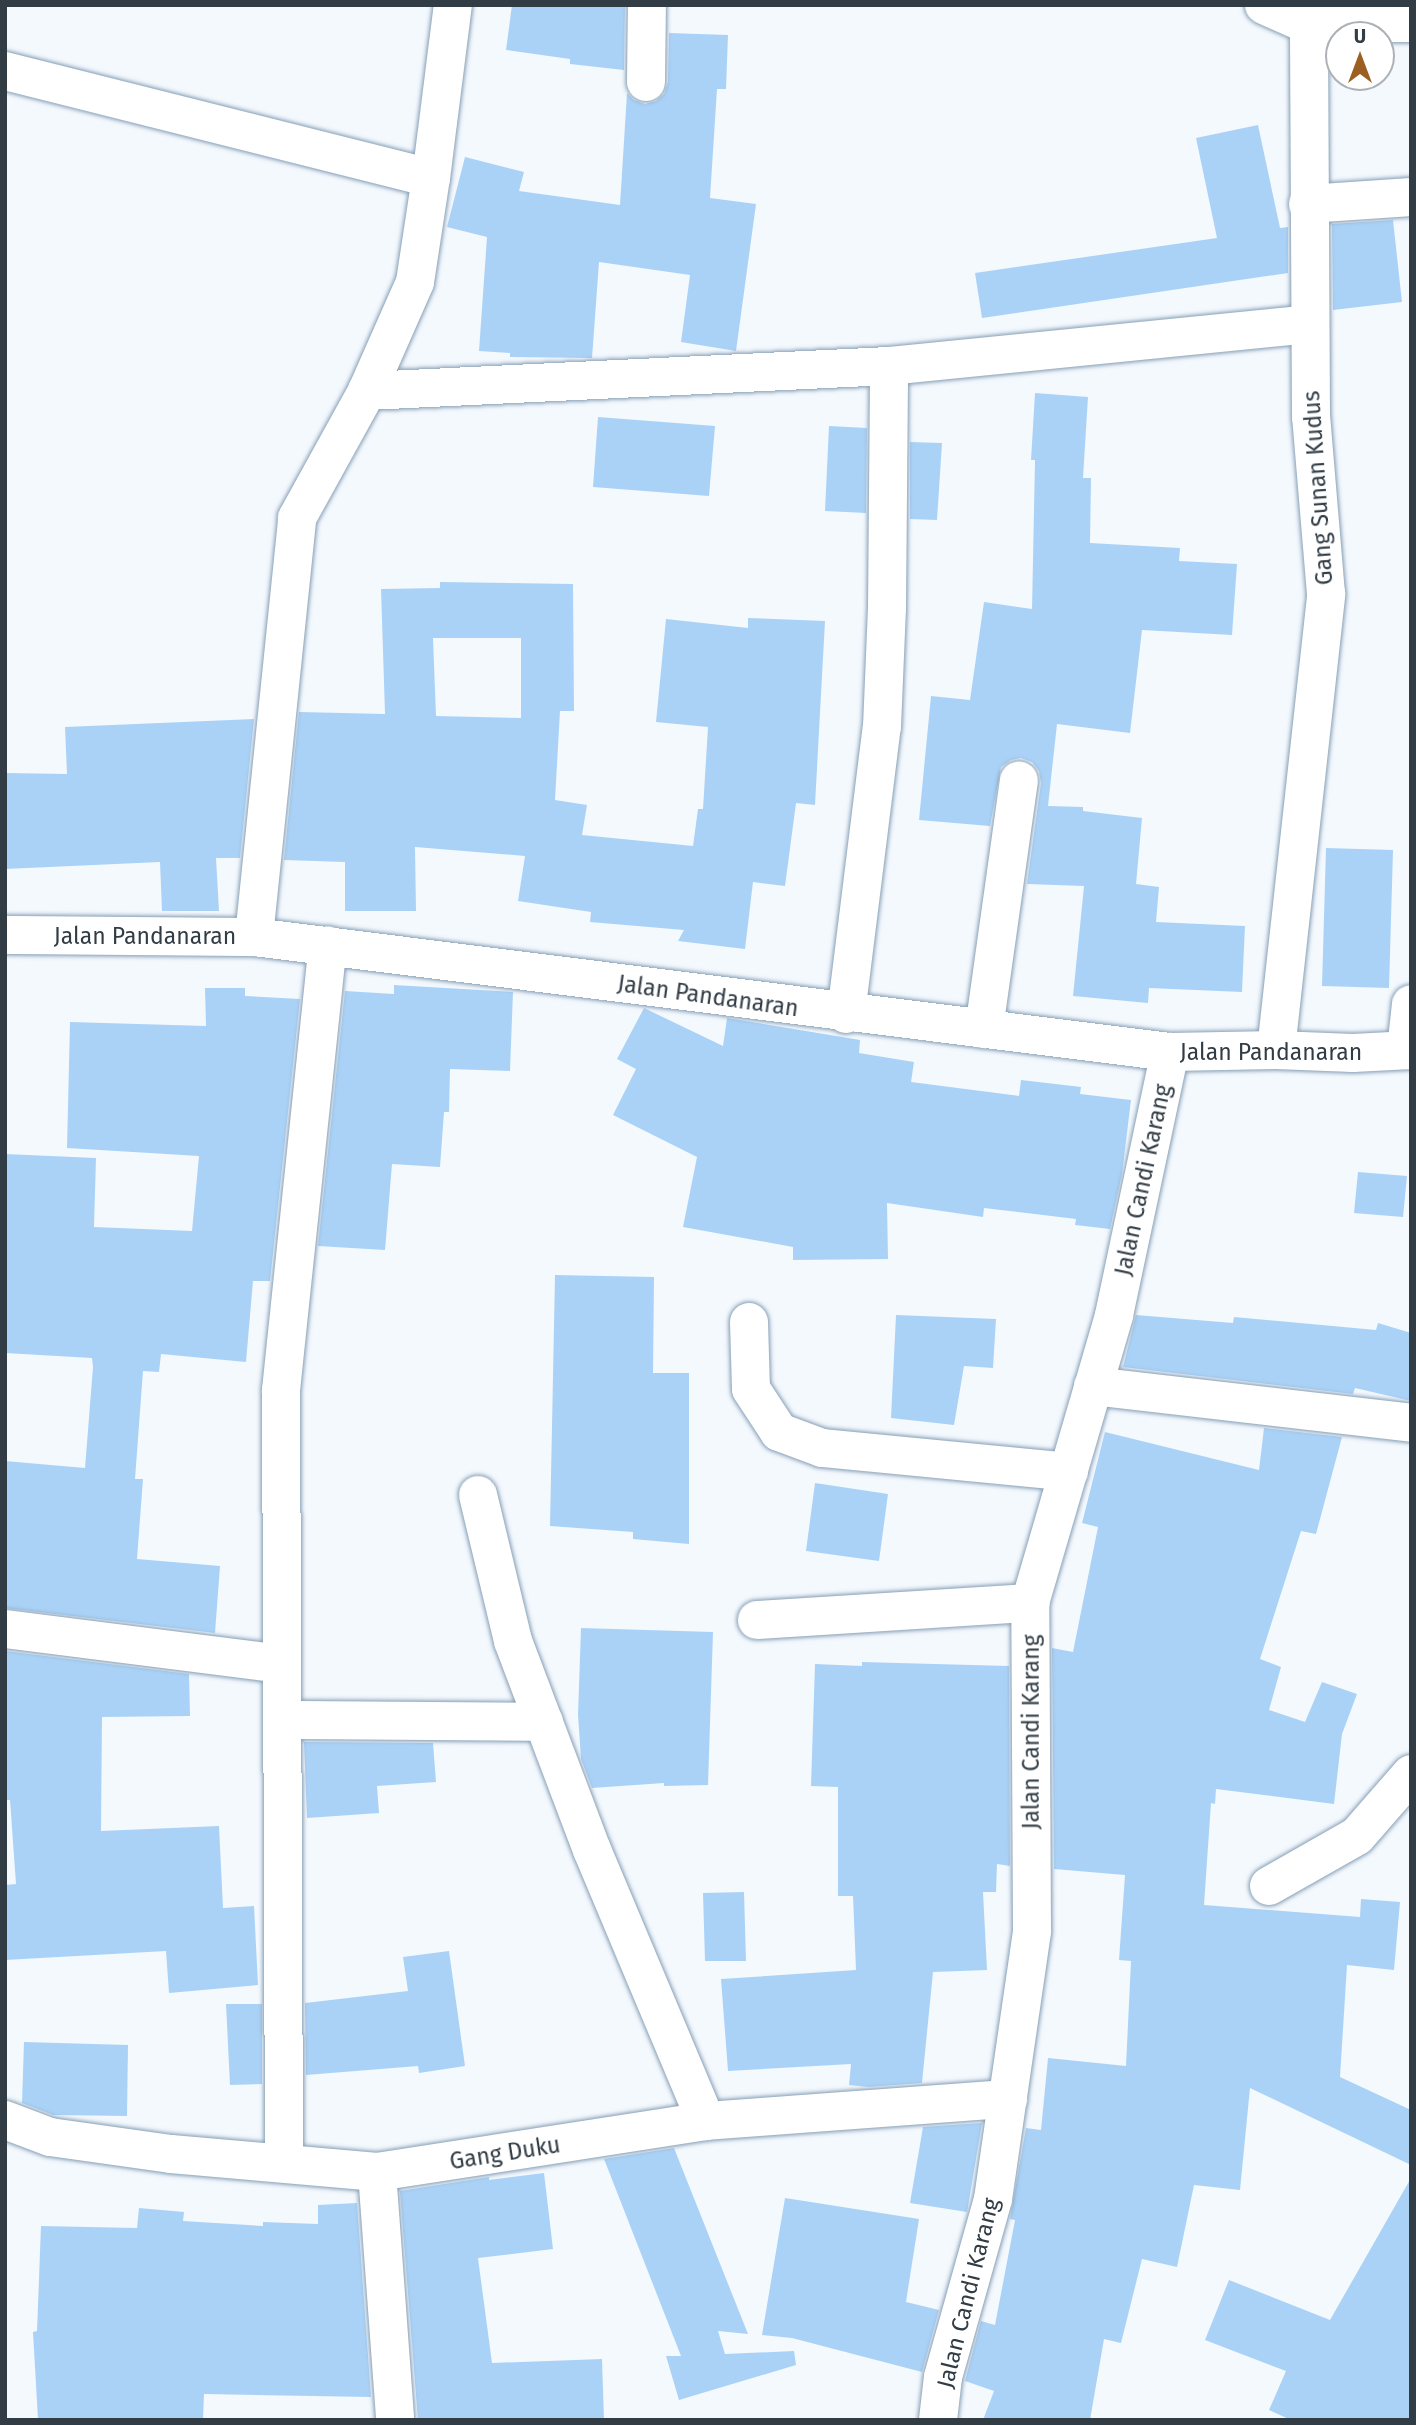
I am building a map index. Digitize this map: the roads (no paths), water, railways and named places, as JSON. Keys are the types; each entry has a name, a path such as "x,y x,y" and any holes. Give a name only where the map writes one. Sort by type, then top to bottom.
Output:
{"street":[{"path":"254,937 297,518 368,391 415,282 453,5"},
{"path":"646,82 647,5"},
{"path":"1264,5 1309,25 1411,23"},
{"name":"Gang Sunan Kudus","path":"1276,1050 1326,594 1311,417 1308,324 1309,25"},
{"path":"5,71 431,178"},
{"path":"1308,204 1411,197"},
{"path":"368,391 889,366 1308,324"},
{"path":"846,1014 882,727 887,607 885,538 889,366"},
{"path":"984,1030 1018,780"},
{"name":"Jalan Pandanaran","path":"5,936 254,937 846,1014 1170,1052 1276,1050 1353,1053 1408,1050"},
{"path":"284,2162 281,1390 328,945"},
{"path":"1408,1050 1411,1004"},
{"name":"Jalan Candi Karang","path":"938,2420 943,2377 993,2199 1032,1932 1030,1602 1114,1315 1170,1052"},
{"path":"749,1322 751,1389 779,1432 822,1448 1069,1472"},
{"path":"1093,1386 1411,1423"},
{"path":"478,1495 513,1641 592,1850 706,2121"},
{"path":"757,1620 1030,1602"},
{"path":"5,1629 282,1664"},
{"path":"284,1720 544,1722"},
{"path":"1269,1886 1357,1836 1411,1774"},
{"name":"Gang Duku","path":"5,2120 50,2137 171,2154 377,2172 706,2121 1008,2099"},
{"path":"377,2172 395,2420"}]}
